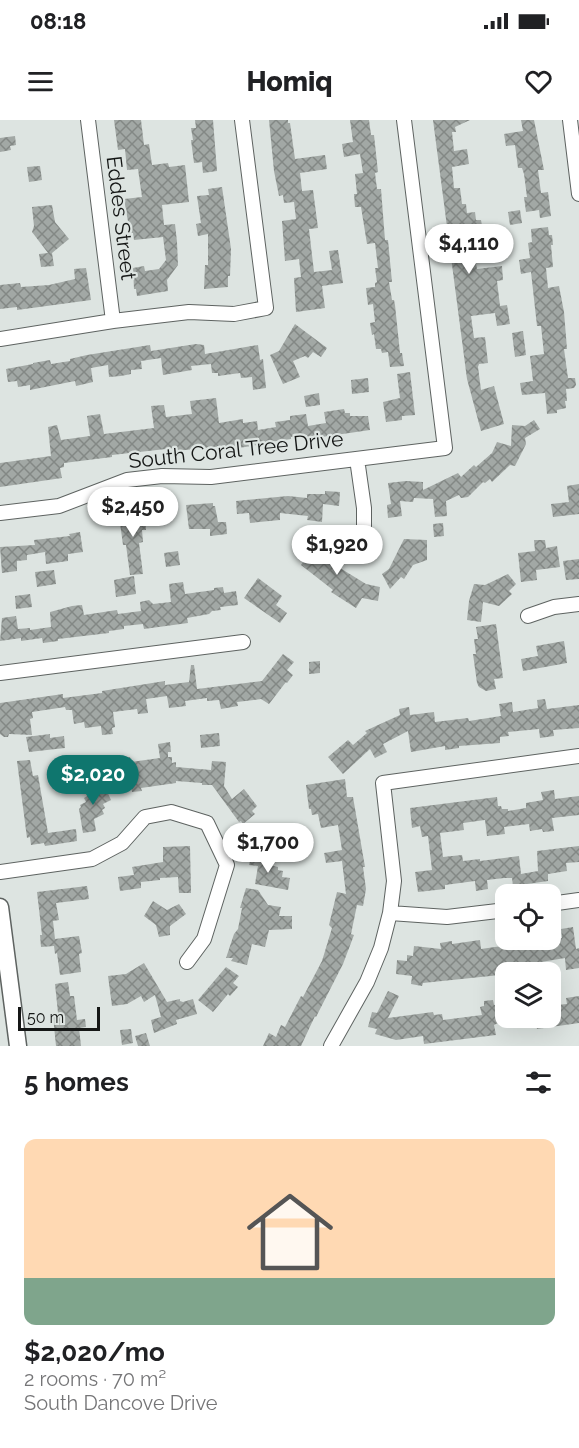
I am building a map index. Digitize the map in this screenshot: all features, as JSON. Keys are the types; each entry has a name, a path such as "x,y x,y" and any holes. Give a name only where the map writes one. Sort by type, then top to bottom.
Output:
{"main road":[{"path":"0,907 18,1046"}],"street":[{"name":"Eddes Street","path":"88,120 113,321"},
{"path":"0,339 113,321 189,312 234,314 266,308 242,120"},
{"name":"South Coral Tree Drive","path":"0,513 59,506 127,480 162,476 211,477 445,448 404,120"},
{"path":"570,120 579,194"},
{"path":"357,459 364,508 364,537"},
{"path":"528,616 554,607 579,604"},
{"path":"0,673 243,642"},
{"path":"337,1044 381,948 390,913 394,881 383,783 579,756"},
{"path":"0,872 92,859 122,843 146,817 171,812 207,823 227,865 204,939 187,962"},
{"path":"561,902 579,900"},
{"path":"390,913 447,917 495,911"}],"building":[{"path":"114,120 141,120 144,145 149,144 152,165 168,163 169,167 185,165 189,202 162,205 164,225 175,224 177,242 178,265 167,280 168,291 137,296 136,289 134,289 133,268 144,266 145,271 159,269 166,260 163,237 134,240 133,233 130,233 124,199 142,197 138,169 127,170 125,149 118,150"},
{"path":"195,120 213,120 217,171 203,173 202,162 194,163 191,128 196,128"},
{"path":"269,120 288,120 290,123 295,159 325,155 327,169 300,173 302,191 313,190 318,228 309,229 314,272 332,270 329,251 338,250 343,283 322,286 325,308 296,312 294,278 301,277 299,259 285,261 282,221 296,219 294,202 284,203 283,195 279,196"},
{"path":"350,120 369,120 371,135 374,135 378,172 375,173 377,189 381,189 385,240 388,240 392,282 389,282 395,305 400,353 402,353 404,366 390,367 388,352 382,353 381,349 376,349 374,334 372,335 370,323 375,322 373,304 368,305 366,288 375,287 377,282 375,268 378,268 375,243 367,244 361,207 355,207 354,194 357,194 355,174 363,173 360,154 344,157 342,144 353,142"},
{"path":"433,120 470,120 455,127 456,132 452,132 454,151 467,149 469,164 452,167 454,188 460,188 462,204 466,204 467,213 475,212 476,220 481,220 483,231 470,232 477,269 502,266 503,280 497,281 500,306 507,305 510,324 497,326 495,313 471,316 474,338 485,337 488,363 479,364 478,367 481,390 494,386 504,424 481,431 467,379"},
{"path":"521,120 534,120 544,170 538,170 541,193 548,192 551,216 540,218 539,210 526,212 524,174 522,168 518,168 515,145 506,146 504,134 523,131"},
{"path":"15,136 16,145 10,146 11,150 0,152 0,138"},
{"path":"40,166 42,180 29,182 27,167"},
{"path":"222,187 231,249 230,276 228,276 228,287 204,289 205,265 208,265 208,234 198,236 196,224 201,223 197,196 209,195 208,189"},
{"path":"52,205 55,222 69,239 52,253 54,266 41,267 39,254 48,253 32,232 34,226 32,207"},
{"path":"520,210 522,223 510,225 508,212"},
{"path":"548,227 549,235 552,235 553,267 546,268 548,288 559,286 564,312 567,349 564,349 568,378 575,378 576,385 574,388 566,389 566,408 557,410 557,413 547,414 545,393 522,395 520,383 533,381 530,356 544,354 541,326 537,326 531,272 521,274 519,260 530,258 528,243 532,242 531,229"},
{"path":"86,268 91,300 17,310 17,307 0,309 0,285 20,283 21,287 49,285 75,279 74,269"},
{"path":"295,324 327,348 321,357 313,352 308,358 305,356 293,361 300,377 283,384 270,355 279,351"},
{"path":"523,331 526,355 515,357 512,333"},
{"path":"196,344 204,345 205,354 258,345 260,360 263,359 266,388 253,390 252,377 241,378 240,373 218,376 218,373 212,373 211,364 191,366 192,370 163,375 161,358 141,361 142,369 131,370 131,374 121,376 109,377 108,365 91,368 93,382 76,386 75,381 30,390 30,385 18,387 17,381 8,382 6,369 33,363 50,360 51,364 87,355 150,345 151,351"},
{"path":"410,372 415,415 402,416 402,420 386,422 383,402 400,398 397,374"},
{"path":"368,378 369,392 352,394 351,380"},
{"path":"319,393 320,405 306,407 304,396"},
{"path":"216,398 219,423 243,419 243,423 257,421 258,430 276,427 275,422 290,420 290,416 306,414 308,426 326,423 324,412 344,409 345,413 350,413 350,416 368,416 370,430 308,439 307,435 291,437 291,439 226,450 225,446 175,451 175,448 112,455 112,457 64,463 64,467 60,468 62,478 0,487 0,463 51,456 48,427 57,425 61,440 90,436 87,416 100,414 104,434 154,428 151,406 164,405 166,417 192,414 190,401"},
{"path":"534,420 540,429 525,438 526,444 515,466 510,465 492,482 490,479 483,482 468,497 461,498 459,495 446,501 447,516 435,517 433,499 414,498 413,502 400,501 402,516 388,518 387,505 391,504 388,483 423,482 423,490 458,473 461,477 492,453 497,442 511,446 512,425 525,426"},
{"path":"579,484 579,514 553,517 551,504 569,502 567,486"},
{"path":"325,491 340,492 339,506 323,504 322,522 307,520 308,516 280,513 280,520 250,523 249,513 237,514 236,501 288,496 307,498 307,494 325,494"},
{"path":"213,503 218,522 226,522 227,534 210,536 210,529 189,529 186,505"},
{"path":"122,506 136,506 138,521 145,520 146,530 142,530 143,542 139,543 143,574 130,575 120,523 123,523"},
{"path":"443,523 444,536 434,537 433,524"},
{"path":"80,532 83,552 68,554 68,561 46,564 45,552 27,555 27,560 17,561 17,571 2,573 0,547 35,545 34,540 70,536 69,534"},
{"path":"319,538 322,549 342,565 340,568 366,584 380,587 378,601 362,598 356,608 331,592 333,590 301,565 309,555 306,542"},
{"path":"404,539 427,540 427,560 413,565 404,579 401,577 390,589 382,574 389,569"},
{"path":"534,540 545,540 546,548 557,546 560,567 536,570 537,580 521,582 518,553 535,551"},
{"path":"178,551 180,565 166,567 164,553"},
{"path":"579,559 579,579 566,580 563,561"},
{"path":"54,570 56,584 37,587 35,572"},
{"path":"508,574 516,584 509,591 512,594 499,606 483,602 481,622 467,620 474,584 485,585"},
{"path":"134,576 136,594 116,597 114,580"},
{"path":"258,578 282,596 276,605 287,613 280,623 244,598"},
{"path":"183,582 185,594 223,587 224,593 236,591 238,605 220,607 221,610 212,611 209,614 187,618 188,623 144,629 143,624 124,626 124,629 109,631 109,633 43,643 42,638 0,641 2,618 16,616 18,629 30,628 30,630 51,627 50,612 72,606 82,605 84,615 117,610 118,614 141,611 140,602 149,600 153,604 171,602 169,584"},
{"path":"30,594 32,607 16,609 15,596"},
{"path":"496,624 503,678 494,679 496,689 486,691 477,683 473,654 476,654 474,639 478,639 476,627"},
{"path":"564,641 567,663 523,671 521,659 538,656 536,646"},
{"path":"283,654 294,662 287,670 293,675 269,704 261,699 237,702 238,706 221,709 219,700 207,701 207,698 185,701 186,706 169,708 167,696 146,699 148,713 138,714 137,709 113,712 115,727 112,728 113,734 102,735 101,726 85,728 84,722 74,724 72,710 66,710 65,707 32,712 33,718 30,719 32,735 9,734 8,737 4,737 0,734 0,703 63,694 63,698 102,693 102,691 165,681 165,685 189,682 191,665 194,665 197,689 262,681"},
{"path":"320,661 320,673 309,674 309,662"},
{"path":"545,699 547,709 579,705 579,728 553,730 554,736 540,738 539,729 508,732 509,736 500,737 500,743 459,746 459,748 445,750 445,746 411,752 408,731 383,744 387,752 375,758 370,749 343,774 328,757 348,740 353,745 367,733 365,731 400,715 399,709 409,707 410,715 434,712 435,722 468,718 469,721 501,716 499,704 512,702 513,712 538,708 537,700"},
{"path":"219,733 220,746 201,748 200,735"},
{"path":"50,734 50,738 64,736 65,748 29,752 26,737"},
{"path":"170,742 171,752 168,752 168,757 172,757 172,763 176,762 176,767 211,770 212,761 226,762 224,786 232,799 244,789 257,806 252,811 255,814 243,824 239,822 212,785 202,785 202,783 176,781 176,783 141,788 142,791 132,792 131,785 116,787 113,762 130,757 131,762 160,758 158,744"},
{"path":"30,760 33,776 38,775 48,833 76,829 77,841 45,846 44,843 31,845 30,837 27,838 17,761"},
{"path":"96,779 101,789 105,787 111,800 103,804 104,814 94,819 96,831 83,833 79,809 80,805 86,802 84,798 89,795 84,785"},
{"path":"345,779 347,797 353,797 365,867 363,867 366,889 363,906 357,905 351,934 354,935 343,964 301,1046 263,1046 269,1033 276,1037 281,1025 285,1027 301,996 303,997 322,961 332,928 329,925 337,892 346,894 342,861 326,863 324,853 342,850 338,825 321,828 318,814 312,815 309,809 306,785"},
{"path":"554,790 555,799 579,796 579,815 552,818 554,831 543,832 542,829 530,831 529,824 504,827 505,834 487,836 485,820 463,823 464,830 440,833 443,857 462,855 463,861 480,859 480,861 519,856 521,874 538,871 537,851 579,846 579,862 566,863 567,871 548,874 548,881 513,884 512,878 504,878 487,880 488,889 476,891 475,881 445,885 445,889 418,892 415,872 432,870 428,836 422,837 420,826 412,828 410,808 497,797 498,806 508,811 526,808 526,803 543,800 541,792"},
{"path":"190,846 191,893 179,893 178,877 141,882 141,888 120,891 118,877 134,875 132,867 163,862 163,847"},
{"path":"252,852 263,854 262,863 278,867 278,870 283,871 282,877 290,878 288,890 255,884 258,866 249,865"},
{"path":"87,886 89,899 56,903 59,920 53,921 55,939 79,936 82,953 79,954 81,972 60,975 54,946 41,947 40,935 42,935 37,892"},
{"path":"246,888 258,890 268,905 281,907 279,916 292,916 292,929 269,930 265,947 252,944 247,965 231,961 233,958 226,958 238,929 242,908 240,908"},
{"path":"153,901 167,910 179,904 186,914 170,926 170,935 159,937 156,925 144,916"},
{"path":"573,927 576,949 579,948 579,968 566,970 565,958 541,962 495,962 495,976 423,983 422,986 411,984 412,976 396,974 397,960 407,961 407,955 413,956 414,946 441,949 440,943 452,941 452,944 480,940 481,949 495,947 495,950 561,950 561,929"},
{"path":"144,963 167,1002 180,999 183,1002 193,999 197,1014 176,1020 177,1024 154,1033 151,1020 161,1017 155,995 144,1002 141,996 127,1004 112,1006 108,976 126,974"},
{"path":"226,967 239,976 233,983 238,987 230,996 228,994 213,1012 198,1000"},
{"path":"68,982 70,996 74,996 77,1020 85,1019 86,1027 79,1028 81,1046 56,1046 53,1016 58,1013 55,984"},
{"path":"388,991 399,996 388,1018 433,1012 434,1015 442,1014 443,1020 482,1015 480,1007 484,1006 484,1001 493,1000 496,1035 424,1044 423,1036 396,1040 375,1034 377,1029 368,1027 372,1012 377,1013"},
{"path":"579,996 579,1023 561,1026 561,1005 567,1004 566,998"},
{"path":"131,1029 133,1043 122,1045 120,1030"},
{"path":"146,1033 150,1046 138,1046 135,1036"}]}
